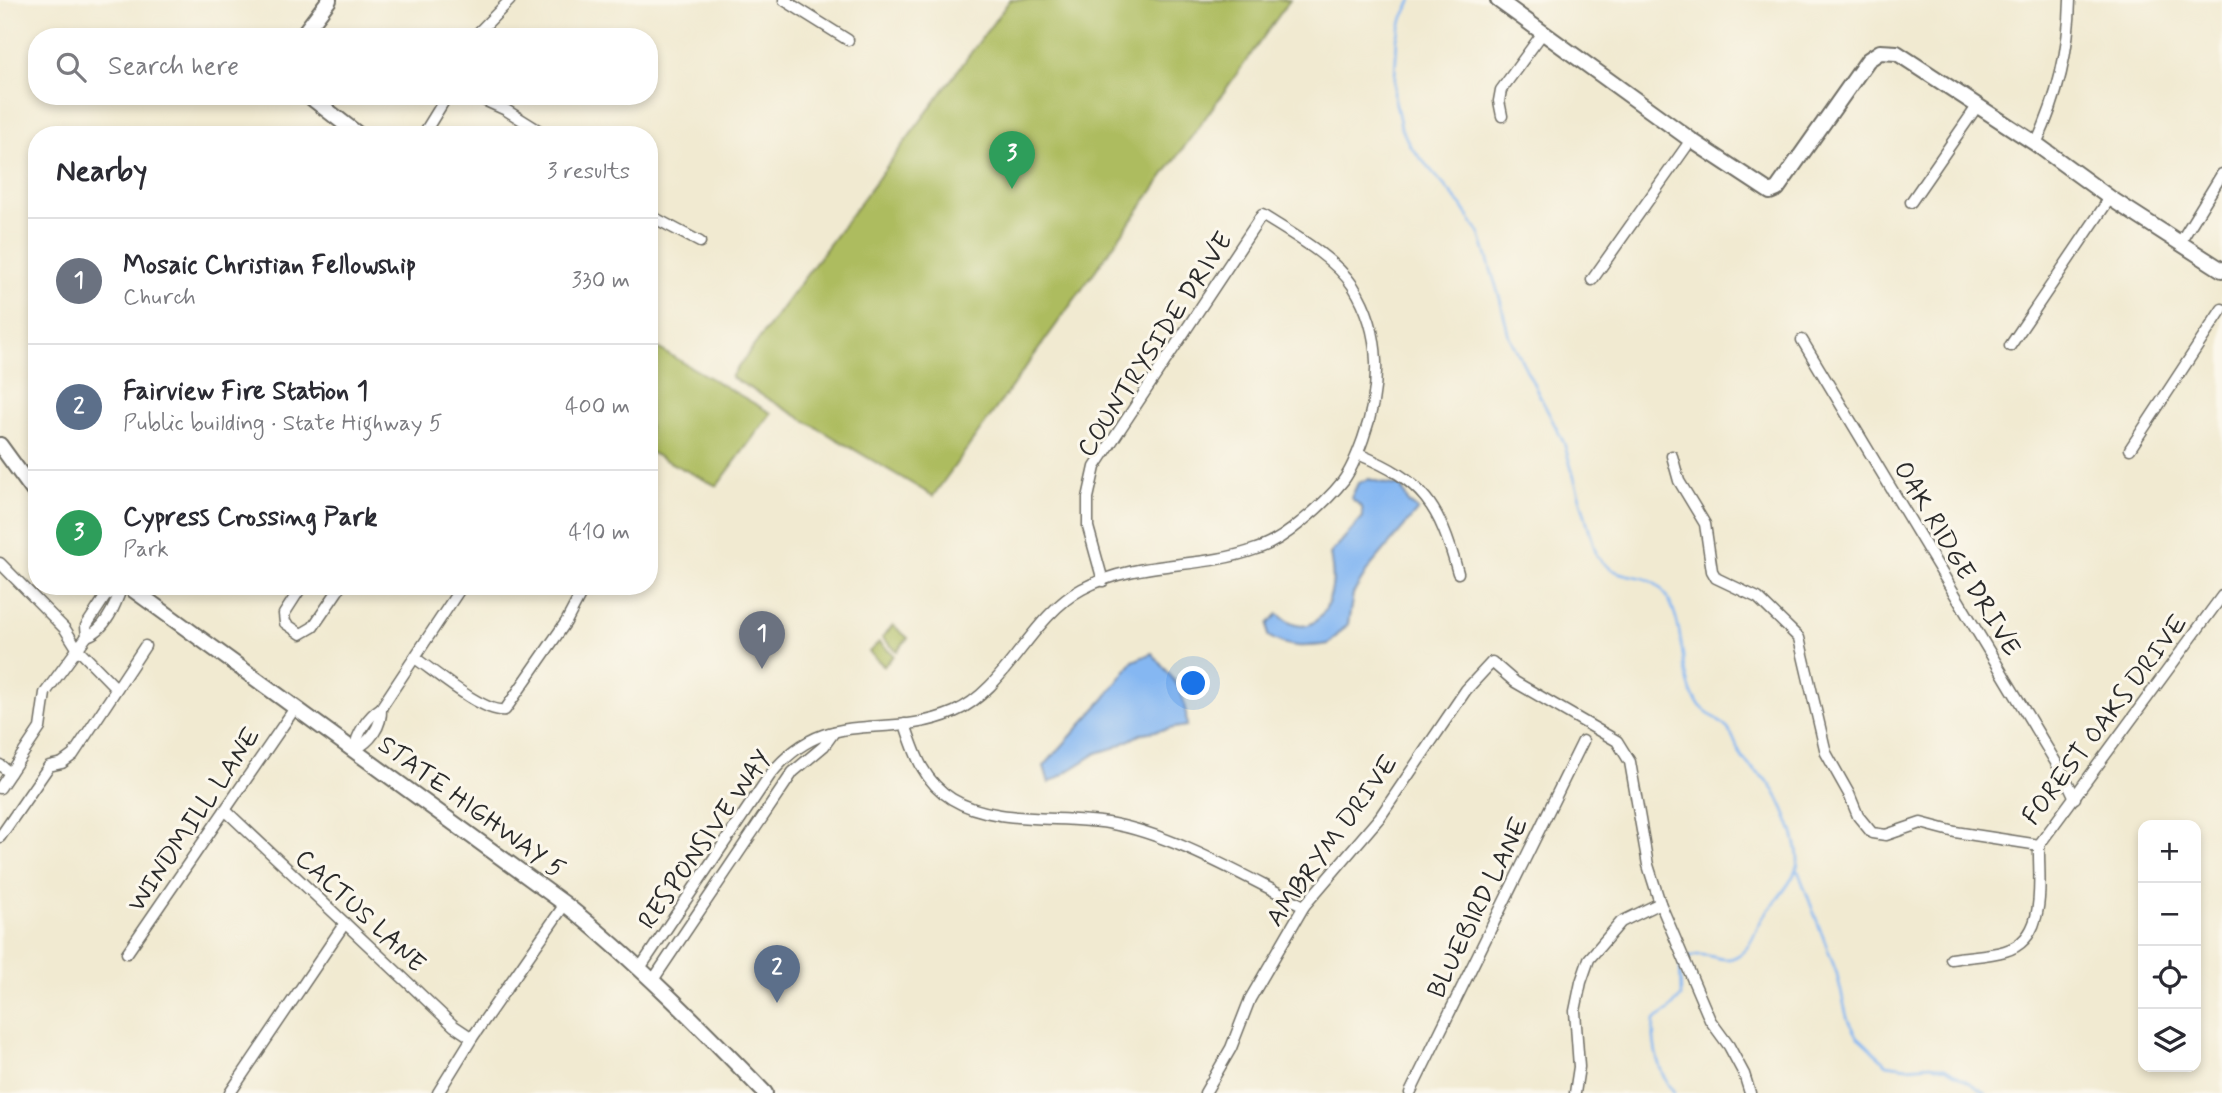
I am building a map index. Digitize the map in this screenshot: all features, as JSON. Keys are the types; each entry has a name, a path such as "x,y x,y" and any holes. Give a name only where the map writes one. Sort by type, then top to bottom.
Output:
{"street":[{"path":"308,28 329,0"},
{"path":"483,28 510,0"},
{"path":"783,0 848,40"},
{"path":"1498,0 1691,140 1770,191 1777,189 1868,60 1880,52 1898,52 2036,144 2110,198 2181,241 2222,270"},
{"path":"2036,144 2056,94 2066,50 2070,0"},
{"path":"1502,116 1499,101 1501,90 1542,34"},
{"path":"321,105 347,126"},
{"path":"429,126 441,105"},
{"path":"495,105 532,126"},
{"path":"1911,202 1978,105"},
{"path":"1592,281 1691,140"},
{"path":"2181,241 2222,174"},
{"path":"2010,346 2110,198"},
{"name":"COUNTRYSIDE DRIVE","path":"1103,580 1088,527 1088,498 1095,467 1262,215 1338,267 1354,287 1373,329 1377,364 1373,411 1358,454"},
{"path":"658,220 701,242"},
{"path":"2130,449 2222,309"},
{"name":"OAK RIDGE DRIVE","path":"1802,340 2075,798"},
{"path":"0,445 28,484"},
{"path":"834,732 905,724 957,711 978,697 1049,613 1082,589 1131,570 1205,560 1257,549 1287,533 1315,511 1344,480 1358,454 1387,466 1412,483 1427,498 1452,552 1458,573"},
{"name":"FOREST OAKS DRIVE","path":"1672,456 1679,481 1705,524 1712,570 1716,578 1758,598 1799,638 1826,753 1858,816 1872,832 1886,835 1921,823 1955,832 2039,845 2222,596"},
{"path":"0,564 28,592"},
{"path":"31,595 65,629 77,648 116,688"},
{"path":"0,788 40,728 45,692 87,636 86,626 108,595"},
{"name":"STATE HIGHWAY 5","path":"140,595 565,904 653,980 765,1093"},
{"path":"296,595 284,614 285,623 301,634 313,628 333,595"},
{"path":"354,750 357,738 374,713 381,708 457,595"},
{"path":"415,658 483,705 496,711 505,710 566,622 580,595"},
{"path":"0,838 49,766 73,755 145,646"},
{"name":"AMBRYM DRIVE","path":"1205,1093 1231,1048 1250,999 1304,906 1326,877 1380,817 1466,690 1492,662 1515,682 1617,741 1630,762 1648,865 1660,904"},
{"name":"WINDMILL LANE","path":"127,953 295,708"},
{"path":"905,724 919,765 936,788 973,809 1118,826 1154,836 1304,906"},
{"name":"RESPONSIVE WAY","path":"640,968 784,758 817,736 834,732"},
{"name":"RESPONSIVE WAY","path":"653,980 793,772 824,746 834,732"},
{"name":"BLUEBIRD LANE","path":"1410,1093 1583,741"},
{"path":"0,765 10,773"},
{"name":"CACTUS LANE","path":"225,810 454,1026 472,1038"},
{"path":"1951,958 2006,951 2031,933 2038,912 2039,845"},
{"path":"438,1093 472,1038 565,904"},
{"path":"1575,1093 1579,1066 1575,1011 1589,959 1621,922 1660,904 1710,1020 1729,1046 1744,1074 1750,1093"},
{"path":"230,1093 345,923"}],"green space":[{"path":"1010,0 1290,0 933,496 731,377"},
{"path":"658,348 771,413 717,486 658,456"},
{"path":"893,625 908,638 897,651 882,638"},
{"path":"879,642 894,655 884,666 869,652"}],"water":[{"path":"1369,479 1401,486 1408,502 1418,510 1369,568 1353,594 1348,624 1329,644 1297,646 1268,636 1268,624 1278,614 1288,622 1298,625 1314,622 1320,616 1333,583 1330,554 1363,517 1362,507 1351,498 1358,483"},
{"path":"1152,653 1167,670 1181,694 1187,726 1143,733 1097,753 1049,783 1044,766 1104,699 1133,661"}],"waterway":[{"path":"1412,0 1403,17 1397,38 1394,95 1401,127 1410,146 1462,206 1480,234 1509,336 1564,443 1597,556 1622,574 1654,583 1669,600 1678,626 1685,669 1693,696 1704,710 1728,729 1745,761 1769,783 1785,811 1794,837 1798,860 1795,873 1763,918 1750,944 1740,954 1729,959 1706,955 1686,959"},
{"path":"1797,868 1837,974 1847,1017 1858,1037 1887,1064 1945,1068 1986,1093"},
{"path":"1674,1093 1657,1058 1654,1020 1668,1011 1681,997 1680,961"}],"place":[{"name":"Cypress Crossing Park","path":"1012,189"},
{"name":"Mosaic Christian Fellowship","path":"762,669"},
{"name":"Fairview Fire Station 1","path":"777,1003"}]}
